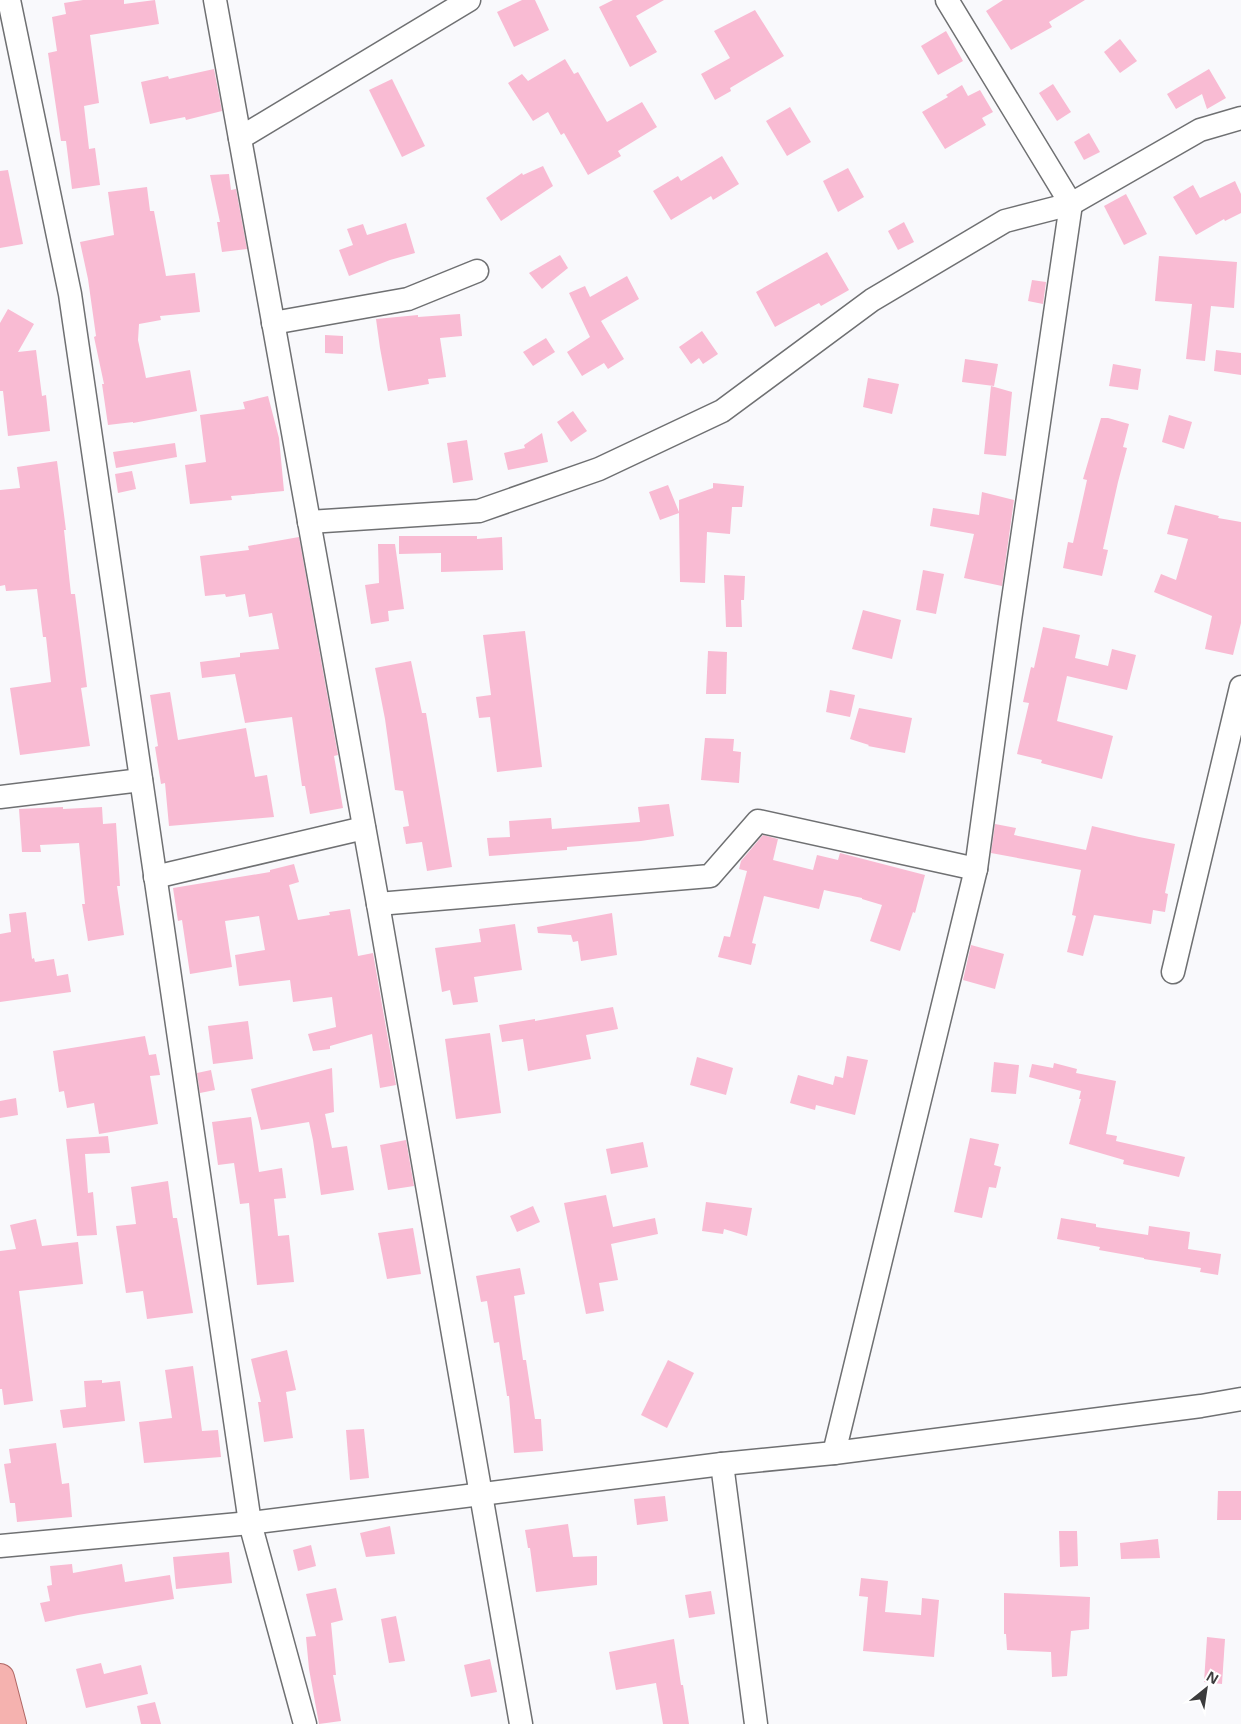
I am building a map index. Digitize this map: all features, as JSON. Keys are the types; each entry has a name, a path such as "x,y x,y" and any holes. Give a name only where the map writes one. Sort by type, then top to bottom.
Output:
{"main road":[{"path":"0,1678 12,1724"}],"street":[{"path":"8,0 70,294 250,1523 305,1724"},
{"path":"215,0 378,904 521,1724"},
{"path":"240,138 469,0"},
{"path":"834,1453 976,869 1011,610 1071,204 947,0"},
{"path":"309,522 480,511 599,469 722,411 872,300 1005,221 1071,204 1200,130 1241,118"},
{"path":"273,323 408,299 477,271"},
{"path":"1173,972 1241,687"},
{"path":"0,797 141,780"},
{"path":"378,904 710,876 758,821 976,869"},
{"path":"155,877 364,828"},
{"path":"0,1546 250,1523 722,1464 834,1453 1201,1406 1241,1399"},
{"path":"722,1464 756,1724"}],"building":[{"path":"83,0 124,0 124,4 155,0 159,24 90,35 99,103 84,106 89,149 95,148 100,185 72,189 66,141 61,141 48,53 57,51 52,17 66,14 64,3"},
{"path":"522,0 535,0 549,30 514,47 497,12"},
{"path":"613,0 664,0 636,16 657,52 630,67 599,7"},
{"path":"1003,0 1085,0 1049,22 1052,27 1011,50 986,11"},
{"path":"755,10 784,56 730,88 731,91 715,100 701,74 730,58 714,31"},
{"path":"946,31 963,61 938,75 921,46"},
{"path":"1120,39 1137,61 1120,73 1104,52"},
{"path":"565,59 574,74 578,72 607,122 642,102 657,127 618,151 621,156 588,175 564,133 561,135 548,112 533,121 508,83 522,74 528,81"},
{"path":"214,69 222,111 186,120 185,117 150,124 141,82 168,76 169,79"},
{"path":"1209,69 1226,98 1207,109 1202,94 1176,109 1167,94"},
{"path":"392,79 425,146 402,157 369,90"},
{"path":"1053,84 1071,112 1057,121 1039,93"},
{"path":"962,85 968,96 980,90 993,112 982,118 986,125 945,149 922,112 948,97 946,95"},
{"path":"790,107 811,142 787,156 766,121"},
{"path":"1089,133 1100,152 1084,160 1074,142"},
{"path":"722,156 739,184 713,200 711,196 671,220 653,191 678,176 681,181"},
{"path":"543,166 553,186 501,221 486,198 522,173 523,175"},
{"path":"848,168 864,197 838,212 823,181"},
{"path":"8,170 23,244 0,248 0,171"},
{"path":"229,174 231,190 236,189 247,249 222,252 217,222 220,222 210,175"},
{"path":"1235,181 1241,194 1241,213 1225,221 1224,219 1196,235 1173,197 1193,185 1200,198"},
{"path":"147,187 150,211 154,211 166,276 195,273 200,312 160,316 161,320 139,324 138,340 146,378 190,370 197,411 133,423 108,425 102,384 104,384 94,337 96,336 88,279 80,242 114,235 108,192"},
{"path":"1126,194 1147,234 1124,245 1104,206"},
{"path":"904,222 914,242 898,250 888,231"},
{"path":"406,223 415,253 390,260 349,276 339,250 353,245 347,229 363,224 367,235"},
{"path":"827,252 849,290 821,306 819,303 775,327 756,292"},
{"path":"560,255 568,268 542,289 529,273"},
{"path":"1159,256 1237,262 1234,308 1211,306 1205,361 1186,359 1192,304 1155,301"},
{"path":"627,276 639,299 601,321 624,359 608,369 604,363 582,376 567,352 590,337 569,293 585,286 590,297"},
{"path":"1032,280 1046,282 1043,304 1028,301"},
{"path":"8,309 34,324 18,352 36,350 42,396 46,395 50,431 8,436 3,391 0,391 0,323"},
{"path":"460,314 462,336 440,338 446,377 428,379 429,384 388,391 376,319"},
{"path":"702,331 718,354 703,364 699,358 691,364 679,347"},
{"path":"325,335 343,336 343,354 325,353"},
{"path":"546,338 555,352 533,366 523,352"},
{"path":"1216,350 1241,353 1241,375 1214,371"},
{"path":"965,359 998,364 994,386 962,382"},
{"path":"1113,364 1141,369 1138,390 1109,386"},
{"path":"868,378 899,384 892,414 863,407"},
{"path":"991,386 1012,392 1006,456 984,454"},
{"path":"268,396 279,438 284,491 231,496 232,500 190,504 185,465 206,462 200,415 245,409 243,402"},
{"path":"573,411 587,431 571,442 557,422"},
{"path":"1169,415 1192,422 1184,449 1162,442"},
{"path":"1101,418 1129,424 1123,447 1127,448 1103,549 1108,550 1102,576 1063,568 1068,542 1073,543 1087,480 1083,479"},
{"path":"542,433 548,462 508,470 504,453 525,448 524,445"},
{"path":"467,440 473,480 453,483 447,443"},
{"path":"175,443 177,457 116,468 113,452"},
{"path":"57,461 66,530 64,530 71,594 75,594 87,687 81,688 90,746 20,755 10,688 51,682 46,637 43,637 37,589 6,591 5,585 0,586 0,490 20,488 17,467"},
{"path":"132,471 136,489 118,493 115,474"},
{"path":"713,483 744,486 742,507 732,507 730,534 707,532 705,583 680,582 679,513 660,520 649,492 668,485 679,512 679,500 713,488"},
{"path":"982,492 1014,500 1002,586 964,578 974,534 930,526 933,508 979,515"},
{"path":"1175,505 1219,516 1218,518 1241,522 1241,623 1233,655 1205,649 1212,616 1154,592 1161,574 1176,580 1188,539 1167,534"},
{"path":"399,536 477,536 477,539 502,537 503,570 441,572 441,553 399,554"},
{"path":"299,537 338,755 334,756 343,808 310,814 305,786 302,786 292,717 245,723 235,674 202,678 200,662 240,657 240,653 279,649 272,613 249,617 245,594 226,597 225,594 205,596 200,556 249,550 248,546"},
{"path":"378,544 395,544 404,609 388,611 389,621 371,624 365,585 379,583"},
{"path":"923,570 944,574 936,614 916,610"},
{"path":"724,575 745,576 744,600 741,600 742,627 726,627"},
{"path":"863,610 901,620 892,659 852,649"},
{"path":"1043,627 1080,635 1075,658 1108,666 1112,649 1136,655 1127,690 1067,676 1057,721 1113,736 1102,779 1041,763 1042,760 1017,754 1029,703 1023,702 1031,667 1034,668"},
{"path":"525,631 542,767 497,772 490,717 479,718 476,697 491,695 483,635"},
{"path":"708,651 727,652 726,694 706,694"},
{"path":"411,661 422,713 426,713 452,867 427,871 422,842 406,844 403,827 409,826 403,791 395,790 385,719 375,668"},
{"path":"830,690 855,695 850,717 826,712"},
{"path":"170,692 178,740 246,728 255,777 267,775 274,817 169,826 165,783 161,784 155,747 158,746 150,695"},
{"path":"859,708 912,718 905,753 868,746 850,739"},
{"path":"705,738 734,739 733,751 741,752 739,783 701,780"},
{"path":"669,804 674,836 641,841 567,847 567,850 489,856 487,838 510,837 509,821 551,818 552,829 640,822 638,807"},
{"path":"63,807 63,809 102,807 103,824 116,823 120,886 117,886 124,935 88,941 82,904 85,904 79,843 40,845 41,852 22,852 19,809"},
{"path":"995,824 1016,828 1014,835 1086,850 1092,826 1175,844 1165,893 1168,894 1165,912 1153,910 1151,924 1094,915 1083,956 1067,952 1076,916 1072,915 1081,870 991,853"},
{"path":"763,835 778,839 773,860 813,870 817,855 838,860 840,853 925,875 915,913 913,912 900,951 870,941 882,905 862,898 824,890 819,909 764,896 752,943 756,944 751,965 718,957 724,936 730,937 747,871 739,869 741,861"},
{"path":"294,864 299,882 289,885 298,920 330,915 329,912 350,909 358,956 373,953 396,1085 380,1088 372,1034 330,1046 330,1049 313,1051 308,1034 336,1027 332,997 293,1002 290,980 239,986 235,955 265,950 259,916 225,921 232,967 190,974 182,920 178,921 173,888 270,872 270,870"},
{"path":"26,912 32,959 34,958 35,962 54,959 57,976 68,974 71,992 0,1002 0,934 11,932 9,914"},
{"path":"612,913 617,955 581,961 578,941 573,942 571,935 538,933 537,927"},
{"path":"515,924 522,970 474,977 478,1002 453,1005 450,990 442,992 435,948 481,942 479,929"},
{"path":"971,945 1004,954 995,989 963,980"},
{"path":"613,1007 618,1029 586,1035 591,1059 528,1071 523,1039 502,1042 499,1025 535,1019 535,1021"},
{"path":"248,1021 253,1059 213,1064 208,1026"},
{"path":"490,1033 501,1113 456,1119 445,1039"},
{"path":"145,1036 149,1055 156,1054 160,1075 150,1076 158,1124 99,1134 94,1103 67,1108 64,1091 59,1092 53,1051"},
{"path":"847,1056 868,1060 855,1115 816,1105 815,1110 790,1103 798,1075 833,1085 835,1076 843,1078"},
{"path":"697,1057 733,1068 726,1095 690,1085"},
{"path":"994,1062 1019,1065 1016,1094 991,1092"},
{"path":"1054,1063 1077,1069 1076,1073 1116,1081 1106,1134 1117,1136 1116,1141 1185,1157 1179,1177 1123,1164 1124,1160 1069,1144 1081,1099 1079,1099 1081,1091 1029,1077 1032,1064 1053,1068"},
{"path":"332,1068 334,1112 325,1114 332,1148 347,1146 354,1190 321,1195 309,1122 261,1130 251,1089"},
{"path":"211,1070 215,1090 200,1093 197,1073"},
{"path":"16,1098 18,1115 0,1118 0,1101"},
{"path":"251,1117 259,1172 282,1168 286,1198 274,1199 278,1236 289,1235 294,1282 257,1285 249,1203 240,1204 234,1163 218,1165 212,1122"},
{"path":"108,1136 110,1153 85,1154 88,1193 93,1192 97,1235 77,1236 66,1139"},
{"path":"970,1138 999,1144 994,1165 1001,1167 996,1188 989,1187 982,1218 954,1212"},
{"path":"406,1140 414,1186 388,1190 380,1145"},
{"path":"643,1142 648,1167 611,1174 606,1149"},
{"path":"168,1181 173,1218 177,1218 193,1313 147,1319 143,1291 126,1293 116,1226 136,1224 131,1187"},
{"path":"606,1195 613,1227 655,1218 658,1234 611,1244 618,1280 599,1283 604,1311 586,1314 564,1203"},
{"path":"706,1202 752,1208 747,1236 724,1229 723,1234 702,1231"},
{"path":"533,1206 540,1222 517,1232 510,1216"},
{"path":"1061,1218 1096,1224 1096,1227 1148,1235 1149,1226 1190,1232 1188,1249 1221,1254 1218,1275 1200,1272 1201,1268 1099,1250 1100,1247 1057,1239"},
{"path":"36,1219 42,1246 78,1242 83,1284 19,1291 33,1401 4,1405 2,1389 0,1389 0,1251 16,1249 10,1225"},
{"path":"413,1228 421,1274 387,1279 378,1233"},
{"path":"520,1268 525,1294 514,1296 523,1360 526,1360 535,1419 541,1419 543,1451 514,1453 509,1396 507,1396 499,1342 494,1343 487,1301 481,1302 476,1276"},
{"path":"287,1350 296,1390 286,1392 293,1438 264,1442 258,1402 261,1402 251,1359"},
{"path":"668,1360 694,1373 667,1428 641,1415"},
{"path":"193,1366 202,1431 218,1430 221,1457 144,1463 139,1422 172,1418 165,1370"},
{"path":"102,1380 102,1383 120,1381 125,1421 63,1428 60,1410 86,1407 84,1381"},
{"path":"364,1429 369,1478 350,1480 346,1430"},
{"path":"56,1443 62,1484 69,1483 72,1517 17,1522 15,1503 10,1503 4,1464 11,1463 9,1449"},
{"path":"1218,1491 1241,1491 1241,1520 1217,1520"},
{"path":"665,1496 668,1521 637,1525 634,1499"},
{"path":"568,1524 573,1557 597,1556 597,1585 536,1592 530,1548 528,1548 525,1530"},
{"path":"390,1526 395,1554 366,1557 360,1533"},
{"path":"1059,1531 1077,1531 1078,1566 1060,1567"},
{"path":"1158,1539 1160,1558 1121,1559 1120,1543"},
{"path":"311,1545 316,1566 298,1571 293,1550"},
{"path":"229,1552 232,1583 176,1589 173,1557"},
{"path":"72,1564 73,1573 122,1564 125,1582 170,1575 174,1599 45,1622 40,1603 50,1601 47,1586 52,1585 50,1566"},
{"path":"861,1578 888,1581 885,1612 921,1615 922,1598 939,1600 934,1657 863,1651 868,1597 859,1596"},
{"path":"336,1588 343,1620 331,1623 336,1675 333,1675 341,1721 319,1724 309,1669 306,1637 316,1636 306,1594"},
{"path":"711,1591 715,1614 689,1618 685,1595"},
{"path":"1004,1593 1090,1597 1089,1629 1071,1631 1067,1676 1052,1677 1051,1652 1007,1650 1006,1634 1004,1634"},
{"path":"396,1616 405,1661 389,1663 381,1619"},
{"path":"1207,1637 1225,1639 1222,1684 1204,1682"},
{"path":"674,1639 689,1724 663,1724 656,1683 616,1690 609,1652"},
{"path":"490,1659 497,1692 471,1697 464,1665"},
{"path":"101,1663 104,1674 141,1665 148,1694 86,1708 76,1669"},
{"path":"155,1702 161,1724 141,1724 137,1706"}]}
